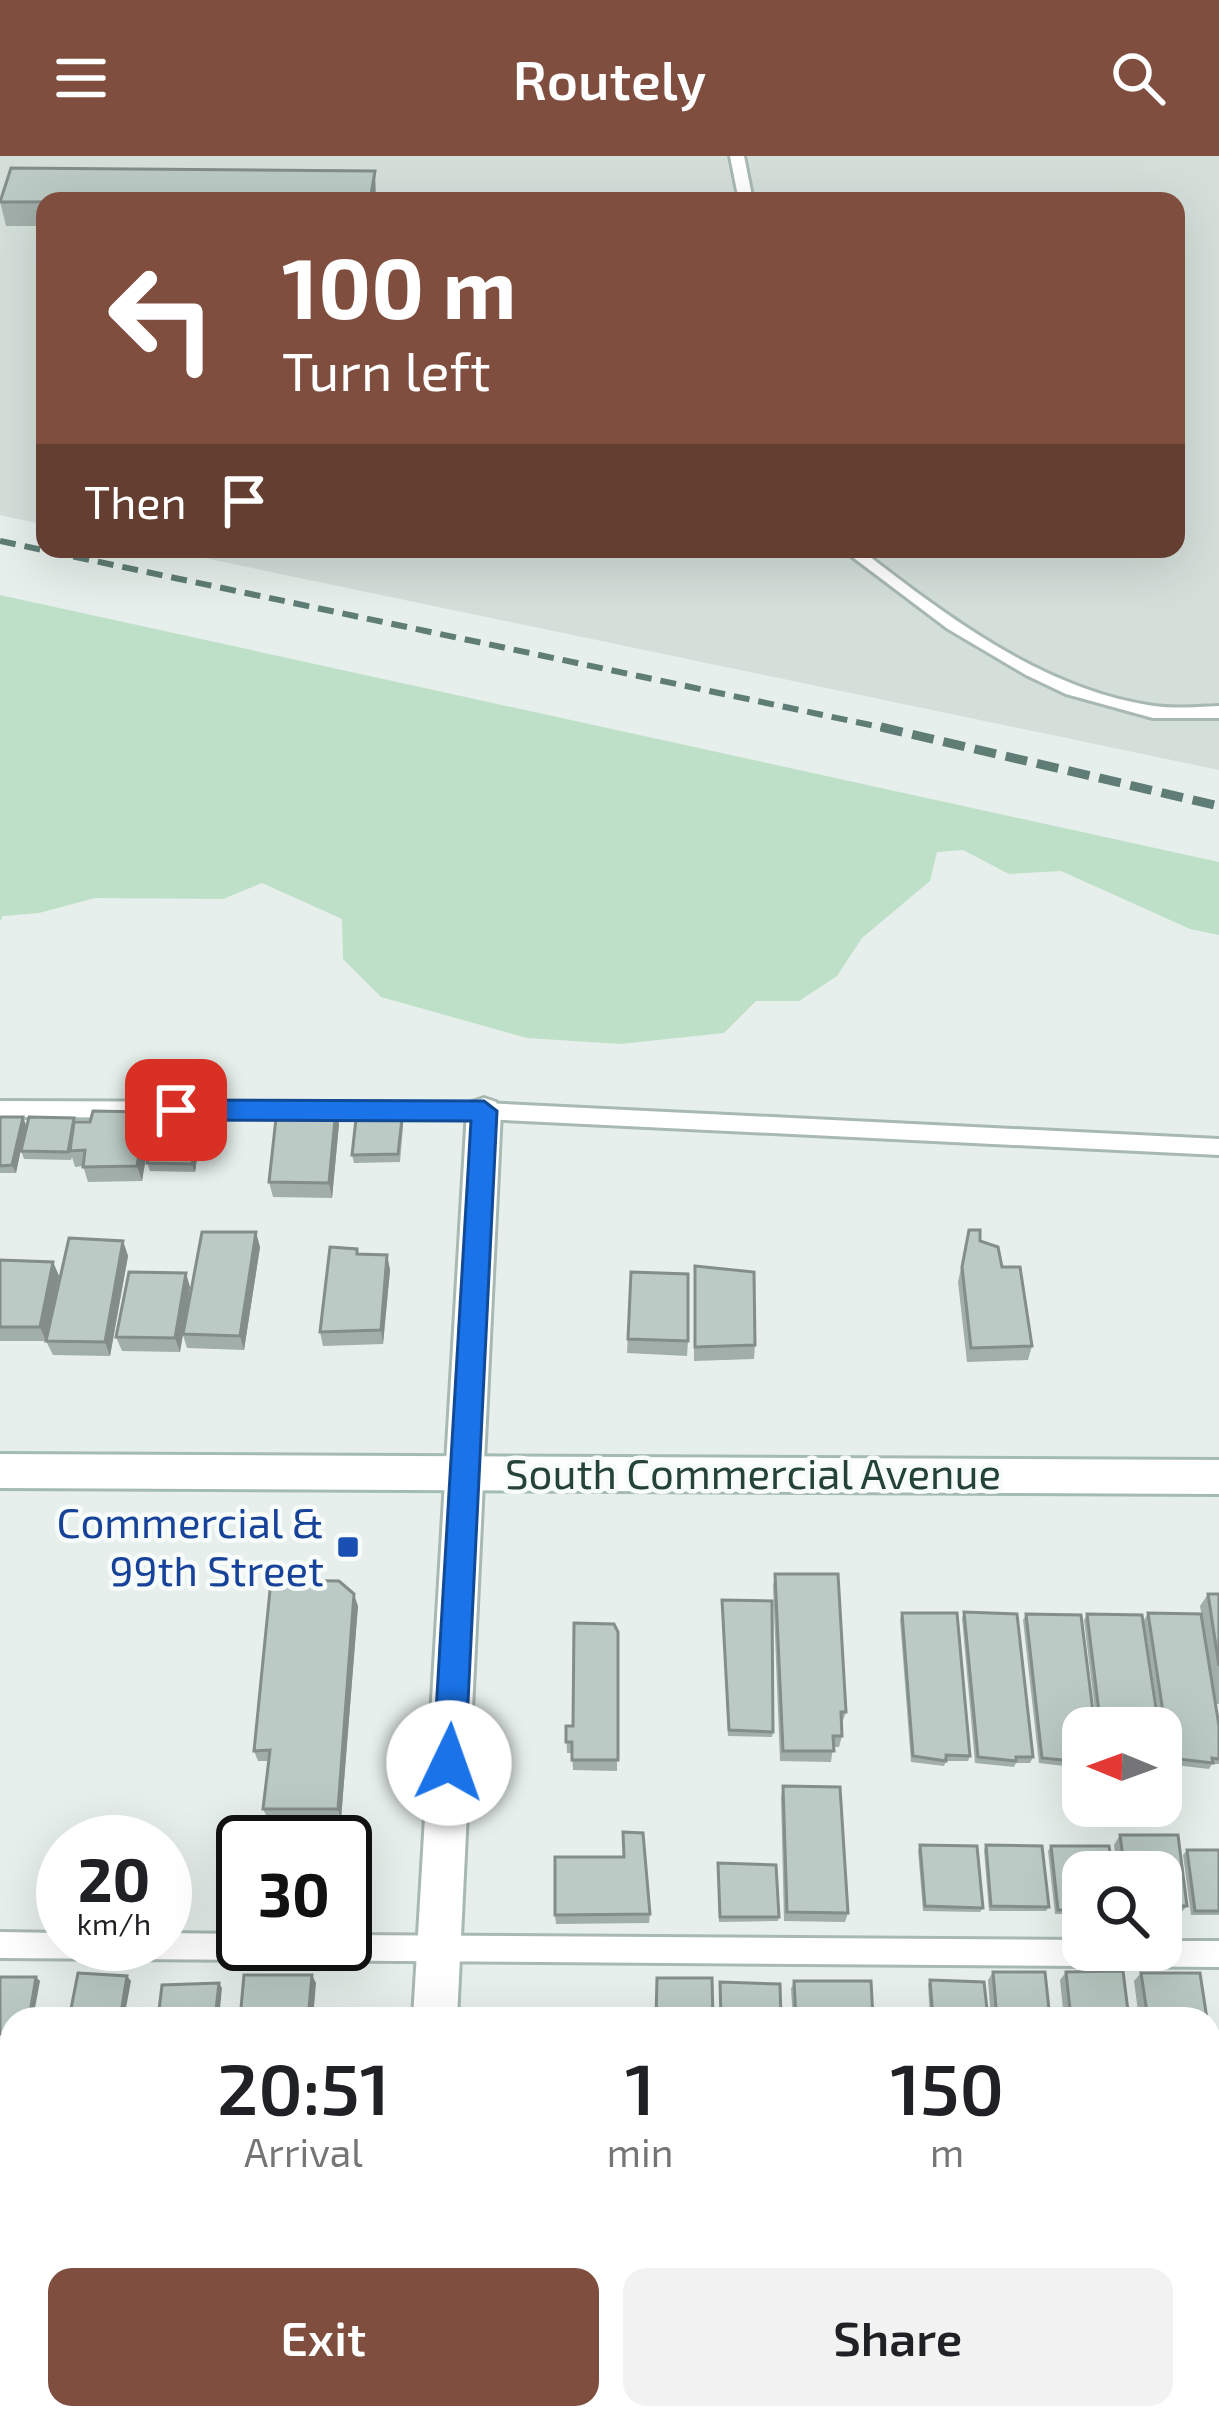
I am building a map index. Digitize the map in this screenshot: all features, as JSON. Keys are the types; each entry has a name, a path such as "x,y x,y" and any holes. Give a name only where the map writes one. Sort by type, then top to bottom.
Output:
{"main road":[{"path":"437,2007 484,1111"},
{"name":"South Commercial Avenue","path":"0,1471 1219,1477"}],"lane":[{"path":"737,156 744,192"},
{"path":"861,558 921,605 1008,657 1089,694 1153,712 1219,712"},
{"path":"0,1109 484,1111 1219,1147"},
{"path":"0,1945 1219,1954"}],"shaded area":[{"path":"0,156 1219,156 1219,770 204,558 1185,558 1185,192 36,192 36,523 0,515"}],"green space":[{"path":"0,595 1219,862 1219,935 1190,929 1061,871 1009,874 963,850 937,852 930,881 862,938 837,976 799,1001 756,1001 724,1033 620,1044 527,1038 381,997 343,959 342,919 262,883 223,899 95,898 39,913 3,916 0,921"}],"building":[{"path":"11,168 375,171 372,192 36,192 36,202 0,202"},
{"path":"277,1109 336,1109 329,1183 269,1182"},
{"path":"93,1111 146,1112 137,1166 83,1167 85,1150 70,1151 74,1122 90,1122"},
{"path":"0,1117 23,1117 12,1165 0,1166"},
{"path":"29,1117 74,1118 68,1152 21,1151"},
{"path":"200,1117 192,1164 147,1163 157,1118"},
{"path":"356,1119 402,1119 398,1154 352,1155"},
{"path":"969,1230 980,1230 980,1241 998,1247 1002,1267 1020,1267 1032,1346 971,1348 962,1267"},
{"path":"202,1232 256,1232 240,1336 183,1334"},
{"path":"69,1238 123,1241 105,1342 46,1341"},
{"path":"330,1247 387,1255 381,1330 320,1332"},
{"path":"0,1260 53,1262 40,1327 0,1327"},
{"path":"695,1266 754,1272 755,1345 695,1347"},
{"path":"129,1272 186,1273 175,1338 116,1337"},
{"path":"631,1272 688,1274 688,1341 628,1339"},
{"path":"775,1574 838,1574 846,1712 841,1712 842,1736 833,1736 834,1751 783,1751"},
{"path":"271,1580 339,1581 354,1594 338,1809 263,1809 270,1750 254,1751"},
{"path":"1208,1594 1219,1594 1219,1666"},
{"path":"722,1600 772,1601 773,1732 729,1730"},
{"path":"964,1612 1017,1614 1033,1757 1016,1757 1016,1761 978,1757"},
{"path":"902,1613 957,1613 970,1756 946,1755 946,1761 913,1756"},
{"path":"1148,1613 1201,1614 1219,1726 1219,1759 1212,1758 1213,1763 1182,1759 1182,1707 1162,1707"},
{"path":"1026,1614 1081,1615 1092,1707 1062,1707 1062,1760 1042,1758"},
{"path":"1087,1614 1142,1615 1156,1707 1098,1707"},
{"path":"574,1623 614,1624 618,1632 618,1760 572,1760 572,1742 566,1742 566,1726 573,1726"},
{"path":"783,1786 840,1787 848,1913 787,1912"},
{"path":"623,1832 643,1833 650,1914 555,1915 555,1857 624,1857"},
{"path":"1120,1835 1178,1835 1180,1851 1122,1851"},
{"path":"920,1845 977,1846 983,1908 925,1906"},
{"path":"986,1845 1042,1846 1049,1907 991,1906"},
{"path":"1051,1846 1109,1846 1110,1851 1062,1851 1062,1910 1058,1910"},
{"path":"1187,1850 1219,1850 1219,1911 1195,1911"},
{"path":"718,1863 776,1865 779,1917 720,1917"},
{"path":"1182,1867 1187,1906 1182,1906"},
{"path":"1123,1971 1128,2007 1070,2007 1066,1972"},
{"path":"993,1972 1045,1972 1049,2007 996,2007"},
{"path":"78,1973 127,1976 122,2007 71,2007"},
{"path":"1141,1973 1200,1973 1205,2007 1146,2007"},
{"path":"244,1975 312,1975 309,2007 241,2007"},
{"path":"0,1977 36,1977 31,2007 0,2007"},
{"path":"657,1978 712,1978 713,2007 656,2007"},
{"path":"930,1980 984,1982 987,2007 932,2007"},
{"path":"794,1981 871,1981 872,2007 795,2007"},
{"path":"720,1982 780,1984 781,2007 721,2007"},
{"path":"219,1983 216,2007 159,2007 162,1985"}],"railway":[{"path":"0,541 36,549"},
{"path":"80,558 892,730"},
{"path":"881,727 892,730"},
{"path":"892,730 1219,806"}],"place":[{"name":"Commercial & 99th Street","path":"348,1547"}],"route":[{"path":"176,1110 484,1111 449,1763"}]}
